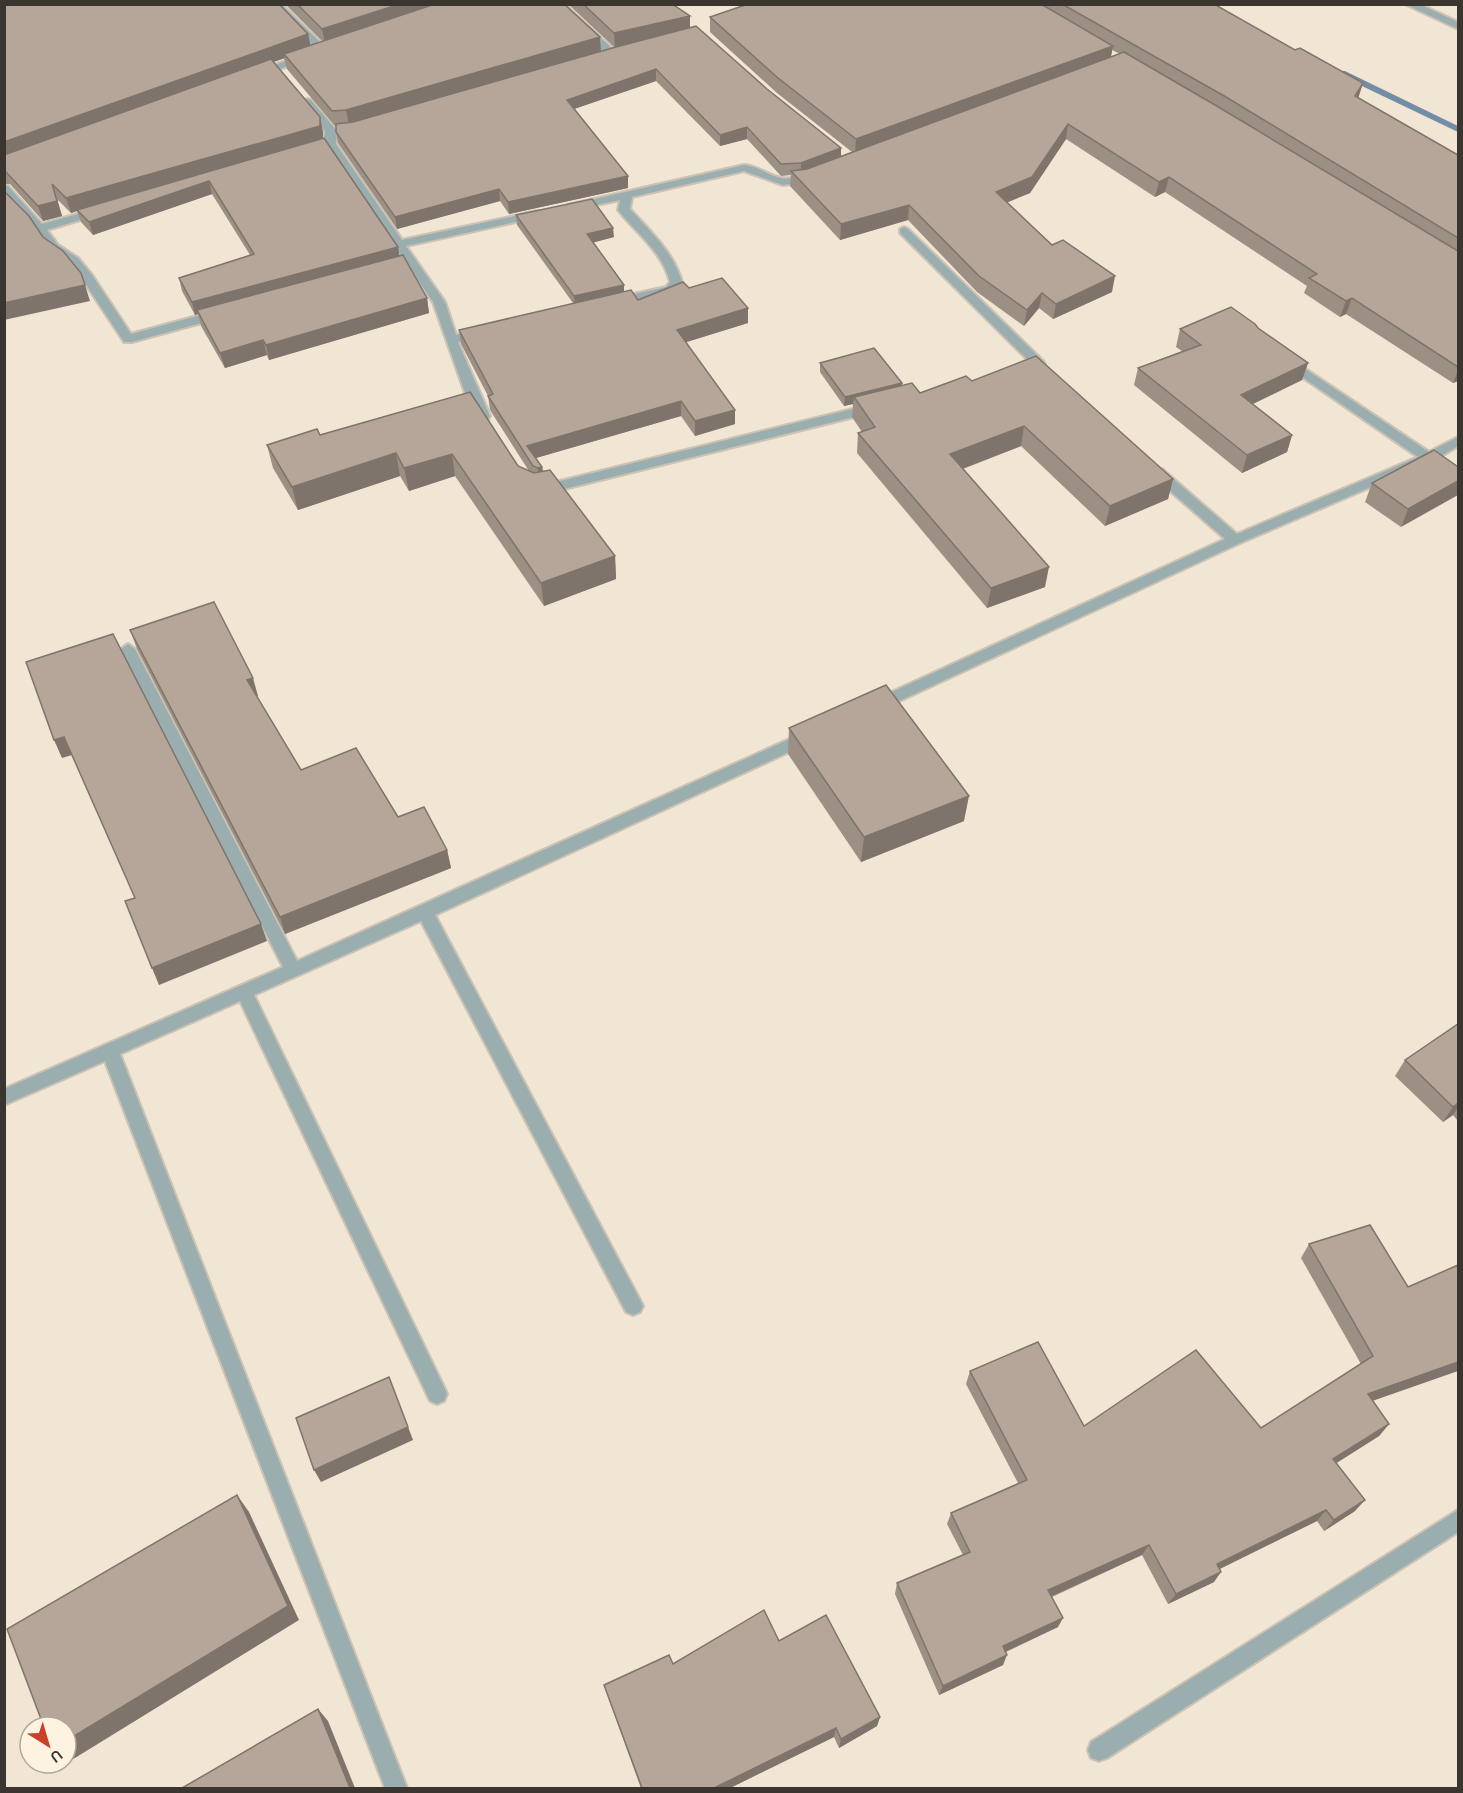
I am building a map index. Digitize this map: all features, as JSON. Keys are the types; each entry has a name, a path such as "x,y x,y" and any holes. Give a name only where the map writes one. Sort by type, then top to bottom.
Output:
{"street":[{"path":"243,79 281,71 327,49 275,4"},
{"path":"557,4 617,53 591,60"},
{"path":"1410,4 1456,22"},
{"path":"298,91 327,140 399,244 406,264 439,302 476,404 492,430"},
{"path":"327,140 344,131"},
{"path":"399,244 744,168 753,168 768,178 788,182 802,180 822,172"},
{"path":"6,192 40,228 54,248 75,261 128,339 229,312"},
{"path":"600,306 670,290 676,282 675,274 654,242 624,210 627,195"},
{"path":"40,228 107,208"},
{"path":"904,231 1044,369 1022,369"},
{"path":"451,340 495,329"},
{"path":"1277,354 1458,478"},
{"path":"528,485 537,490 552,488 886,404"},
{"path":"858,714 1235,540 1428,458 1458,441"},
{"path":"1149,465 1235,540"},
{"path":"128,649 293,970"},
{"path":"4,1097 425,912 825,728"},
{"path":"425,912 633,1306"},
{"path":"244,992 437,1394"},
{"path":"110,1050 396,1788"},
{"path":"1099,1750 1458,1520"}],"building":[{"path":"4,4 279,4 308,34 4,142"},
{"path":"297,4 400,4 322,29"},
{"path":"435,4 564,4 600,37 346,110 332,111 284,54"},
{"path":"583,4 672,4 690,16 614,33"},
{"path":"748,4 1041,4 1113,46 856,139 778,78 710,17"},
{"path":"1062,4 1214,4 1295,50 1300,48 1363,83 1355,96 1458,155 1458,238 1226,97"},
{"path":"696,26 767,89 841,148 801,163 781,164 747,127 720,135 656,69 567,100 628,176 508,202 499,189 395,217 336,132 336,124 353,122"},
{"path":"1124,52 1458,251 1458,367 1352,298 1346,301 1309,278 1317,274 1169,177 1159,182 1068,124 1032,177 996,192 1052,245 1063,240 1115,276 1056,304 1042,293 1027,310 979,276 909,205 841,224 791,171 807,169"},
{"path":"271,59 320,117 320,126 66,198 52,184 57,201 38,206 4,170 4,155"},
{"path":"324,138 398,247 192,302 179,278 254,254 209,181 89,222 77,210"},
{"path":"4,191 29,216 43,237 63,251 81,273 85,285 4,303"},
{"path":"592,199 613,228 587,234 624,285 574,296 516,215"},
{"path":"403,255 427,298 266,345 263,340 220,353 197,310"},
{"path":"722,278 748,308 677,330 735,410 695,421 681,401 527,446 542,467 538,468 533,466 488,396 493,394 459,330 631,290 638,300 683,282 689,288"},
{"path":"1231,307 1308,363 1241,395 1292,435 1247,455 1138,368 1201,345 1180,329"},
{"path":"874,348 902,383 845,397 820,363"},
{"path":"1036,356 1173,479 1110,506 1024,426 950,454 1049,567 991,588 858,433 875,427 854,397 912,383 920,393 966,376 972,381"},
{"path":"470,392 518,466 534,473 550,470 615,556 541,583 452,454 404,468 396,453 292,487 267,445 317,429 320,435"},
{"path":"1434,450 1458,467 1458,481 1408,509 1372,483"},
{"path":"214,602 253,678 247,680 301,770 356,748 398,817 424,807 447,850 280,917 130,630"},
{"path":"113,634 261,924 152,968 125,901 135,898 64,737 54,740 26,662"},
{"path":"886,685 969,796 864,837 789,728"},
{"path":"1458,1024 1458,1103 1453,1107 1405,1060"},
{"path":"1370,1225 1408,1287 1458,1265 1458,1362 1368,1394 1389,1424 1333,1459 1365,1500 1334,1520 1326,1510 1217,1564 1221,1572 1176,1594 1149,1545 1048,1590 1063,1618 1003,1646 1007,1655 943,1686 897,1583 970,1552 951,1513 1027,1480 970,1371 1038,1342 1084,1426 1196,1350 1261,1428 1373,1356 1309,1244"},
{"path":"389,1377 408,1427 314,1470 296,1418"},
{"path":"237,1495 288,1606 78,1734 78,1715 39,1715 7,1629"},
{"path":"764,1610 779,1641 826,1615 880,1717 841,1739 836,1728 714,1788 642,1788 604,1685 669,1655 673,1664"},
{"path":"318,1709 350,1788 182,1788"}],"waterway":[{"path":"1342,73 1458,129"}]}
